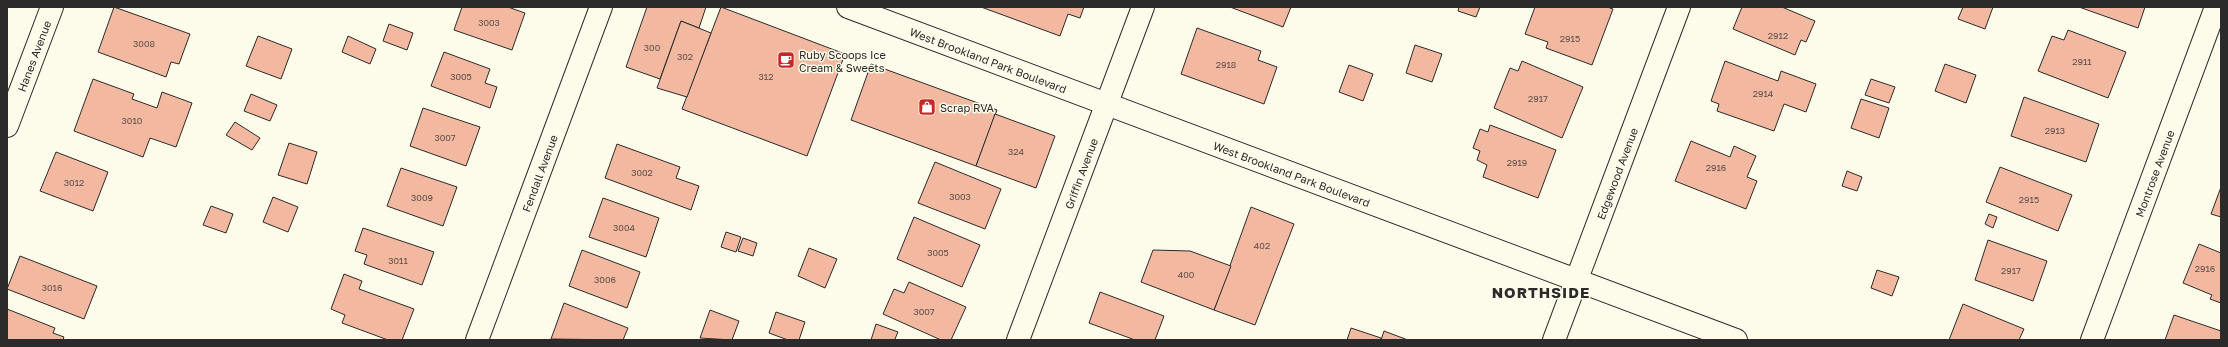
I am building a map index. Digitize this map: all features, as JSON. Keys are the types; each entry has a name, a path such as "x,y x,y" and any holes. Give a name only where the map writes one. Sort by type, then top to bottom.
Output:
{"street":[{"name":"Hanes Avenue","path":"7,126 52,7"},
{"name":"Fendall Avenue","path":"477,340 601,7"},
{"name":"West Brookland Park Boulevard","path":"848,7 1736,340"},
{"name":"Griffin Avenue","path":"1018,340 1143,7"},
{"name":"Edgewood Avenue","path":"1554,340 1679,7"},
{"name":"Montrose Avenue","path":"2092,340 2216,7"}],"building":[{"path":"114,7 190,34 179,64 171,62 166,77 98,52"},
{"path":"462,7 508,7 525,13 512,50 454,30"},
{"path":"647,7 706,7 699,28 681,21 660,79 626,67"},
{"path":"721,7 845,54 807,156 682,109"},
{"path":"981,7 1084,7 1080,18 1068,14 1060,36"},
{"path":"1230,7 1291,7 1283,27"},
{"path":"1459,7 1480,7 1476,17 1458,11"},
{"path":"1535,7 1607,7 1613,9 1592,65 1546,48 1548,42 1525,34"},
{"path":"1742,7 1782,7 1815,21 1806,42 1801,40 1795,55 1733,29"},
{"path":"1963,7 1993,7 1985,29 1958,19"},
{"path":"2079,7 2145,7 2138,28"},
{"path":"681,21 711,33 687,97 657,88"},
{"path":"389,24 413,33 407,50 383,41"},
{"path":"1197,28 1261,51 1258,60 1277,67 1264,104 1181,74"},
{"path":"2068,30 2126,52 2108,98 2038,71 2052,36 2064,40"},
{"path":"258,36 292,49 281,79 246,66"},
{"path":"348,36 376,49 370,64 342,52"},
{"path":"1415,45 1442,54 1432,82 1406,73"},
{"path":"444,52 490,69 485,83 497,87 490,108 431,86"},
{"path":"1522,61 1583,87 1562,138 1494,108 1510,68 1518,71"},
{"path":"1725,61 1778,81 1781,71 1816,84 1806,112 1784,104 1774,131 1717,111 1719,104 1711,101"},
{"path":"871,64 997,110 976,166 851,120"},
{"path":"1945,64 1976,75 1966,103 1935,91"},
{"path":"1349,65 1373,74 1363,101 1339,92"},
{"path":"93,79 134,94 132,99 157,108 162,92 192,103 176,147 150,138 143,157 74,131"},
{"path":"1871,79 1895,87 1889,103 1865,95"},
{"path":"251,94 277,105 270,121 244,111"},
{"path":"2024,97 2099,124 2086,162 2011,136"},
{"path":"1861,99 1889,108 1879,138 1851,128"},
{"path":"423,108 480,127 466,166 410,146"},
{"path":"995,114 1055,136 1036,188 976,166"},
{"path":"235,122 260,138 252,150 226,135"},
{"path":"1490,125 1556,150 1538,198 1483,177 1487,165 1477,160 1480,151 1473,148 1480,129 1488,132"},
{"path":"1691,141 1730,157 1734,146 1756,156 1747,177 1757,181 1746,209 1675,181"},
{"path":"289,143 317,152 307,184 278,175"},
{"path":"617,144 680,167 676,178 699,186 691,210 605,178"},
{"path":"56,152 108,172 93,211 40,191"},
{"path":"935,162 1001,189 985,229 918,203"},
{"path":"2000,167 2072,195 2058,231 1986,202"},
{"path":"401,168 457,187 443,226 387,206"},
{"path":"1847,171 1862,177 1857,191 1842,186"},
{"path":"2221,187 2221,217 2211,214"},
{"path":"273,197 298,207 288,232 263,222"},
{"path":"603,198 659,218 646,257 589,237"},
{"path":"211,206 233,214 226,233 203,225"},
{"path":"1251,207 1294,224 1255,325 1214,310"},
{"path":"1989,214 1997,217 1993,228 1985,224"},
{"path":"914,217 980,245 962,287 897,259"},
{"path":"363,228 434,252 422,285 364,264 367,255 355,251"},
{"path":"726,232 741,237 736,252 721,247"},
{"path":"743,238 757,243 753,256 738,251"},
{"path":"1988,240 2047,261 2033,301 1975,280"},
{"path":"2199,244 2221,253 2221,303 2210,299 2212,295 2183,283"},
{"path":"809,248 837,259 825,288 798,276"},
{"path":"582,250 640,272 627,308 569,286"},
{"path":"1153,250 1190,251 1231,266 1214,310 1141,282"},
{"path":"20,256 97,286 84,319 7,289"},
{"path":"1877,270 1899,277 1892,296 1871,288"},
{"path":"344,274 362,281 359,289 414,309 402,340 388,340 342,323 345,315 331,309"},
{"path":"909,282 966,307 951,340 941,340 883,314 894,289 904,293"},
{"path":"1100,292 1164,316 1155,340 1135,340 1089,323"},
{"path":"564,303 628,328 623,340 551,339"},
{"path":"1963,304 2024,329 2019,340 1949,340"},
{"path":"7,309 55,328 53,333 64,337 63,340 7,340"},
{"path":"710,310 739,321 732,340 700,338"},
{"path":"776,312 805,322 799,340 788,340 769,333"},
{"path":"2174,315 2221,331 2221,340 2165,340"},
{"path":"876,324 898,332 895,339 897,340 871,340"},
{"path":"1351,328 1381,338 1381,340 1347,340"},
{"path":"1384,331 1408,340 1381,340"}],"place":[{"name":"Ruby Scoops Ice Cream & Sweets","path":"786,60"},
{"name":"Scrap RVA","path":"927,107"}],"district":[{"name":"NORTHSIDE","path":"1541,292"}]}
